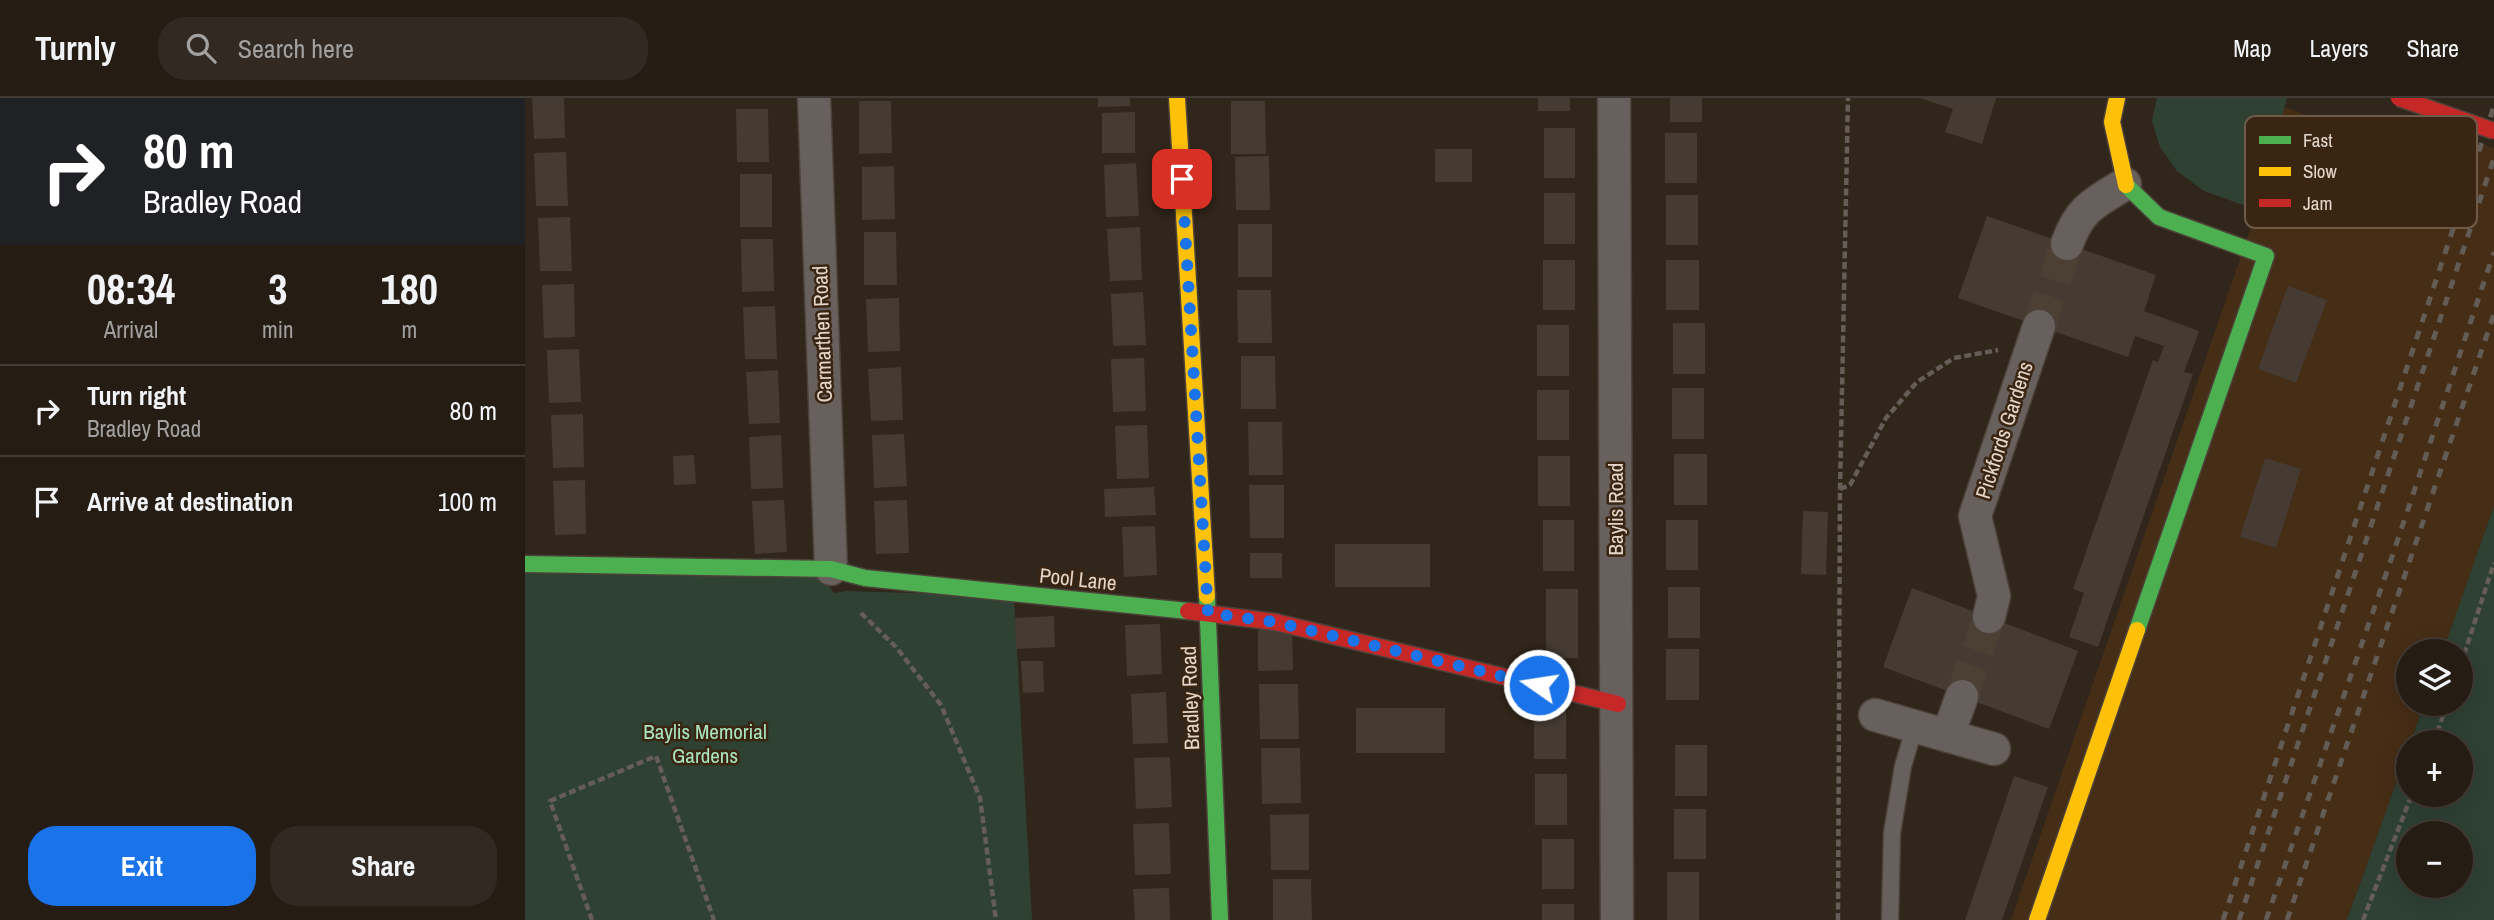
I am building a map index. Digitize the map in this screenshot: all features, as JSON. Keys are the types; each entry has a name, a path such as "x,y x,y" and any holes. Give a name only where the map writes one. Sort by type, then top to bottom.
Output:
{"street":[{"name":"Carmarthen Road","path":"814,98 831,569"},
{"name":"Bradley Road","path":"1177,98 1208,613 1220,920"},
{"name":"Baylis Road","path":"1614,98 1617,920"},
{"path":"2037,920 2266,256 2159,217 2125,184 2112,122 2117,98"},
{"path":"2399,98 2451,116"},
{"path":"2477,125 2494,131"},
{"path":"2067,244 2073,228 2087,207 2125,184"},
{"name":"Pickfords Gardens","path":"1989,617 1994,596 1975,516 2035,338"},
{"name":"Pool Lane","path":"525,564 831,569 865,578 1208,613 1275,622 1618,704"},
{"path":"1948,735 1962,696"},
{"path":"1875,715 1994,749"}],"lane":[{"path":"1889,920 1892,833 1903,766 1915,726"}],"path":[{"path":"1838,920 1840,489 1848,98"},
{"path":"1840,489 1850,485 1885,418 1917,382 1954,358 2015,347 2035,338"},
{"path":"2469,639 2494,563"},
{"path":"857,609 896,648 941,705 980,798 996,920"},
{"path":"592,920 550,801 656,756 714,920"},
{"path":"2363,920 2407,807"}],"shaded area":[{"path":"2284,107 2308,116 2282,116"},
{"path":"2477,142 2494,148 2494,506 2447,639 2396,639 2396,716 2420,716 2415,730 2396,730 2396,783 2347,920 2011,920 2251,228 2477,228"}],"green space":[{"path":"2157,98 2287,98 2282,116 2245,116 2245,206 2204,191 2177,171 2160,147 2152,121"},
{"path":"2494,506 2494,920 2347,920 2396,783 2396,807 2473,807 2473,730 2415,730 2420,716 2473,716 2473,639 2447,639"},
{"name":"Baylis Memorial Gardens","path":"525,570 820,574 834,593 846,591 1014,596 1032,920 525,920"}],"building":[{"path":"532,98 564,98 565,138 534,139"},
{"path":"1098,98 1130,98 1130,106 1098,107"},
{"path":"1538,98 1570,98 1570,111 1538,111"},
{"path":"1670,98 1702,98 1702,122 1670,122"},
{"path":"1920,98 1996,98 1982,144 1945,132 1953,109"},
{"path":"859,101 891,101 892,153 859,154"},
{"path":"1231,101 1265,101 1266,154 1231,154"},
{"path":"736,109 768,109 769,162 737,162"},
{"path":"1135,112 1135,153 1102,153 1102,113"},
{"path":"1544,128 1575,128 1575,178 1544,178"},
{"path":"1665,133 1697,133 1697,183 1665,183"},
{"path":"1435,149 1472,149 1472,182 1435,182"},
{"path":"566,152 568,206 536,206 534,153"},
{"path":"1269,156 1270,210 1236,210 1235,157"},
{"path":"1136,163 1139,216 1106,217 1104,165"},
{"path":"894,166 895,219 862,220 862,167"},
{"path":"740,174 772,174 772,227 740,227"},
{"path":"1544,193 1575,193 1575,244 1544,244"},
{"path":"1666,195 1698,195 1698,245 1666,245"},
{"path":"1987,216 2156,275 2144,311 2199,331 2184,372 2193,374 2098,647 2069,637 2084,593 2073,589 2153,360 2158,362 2164,346 2135,336 2128,357 1958,298"},
{"path":"570,217 572,271 540,271 538,218"},
{"path":"1238,224 1272,224 1272,277 1238,277"},
{"path":"1140,227 1142,280 1110,281 1107,229"},
{"path":"864,232 896,232 897,285 864,285"},
{"path":"741,239 773,239 774,291 742,292"},
{"path":"1543,260 1575,260 1575,310 1543,310"},
{"path":"1666,260 1699,260 1699,310 1666,310"},
{"path":"574,284 575,337 544,338 542,285"},
{"path":"2288,286 2327,300 2296,383 2258,369"},
{"path":"1237,290 1271,290 1272,343 1238,343"},
{"path":"1143,292 1146,345 1113,346 1111,294"},
{"path":"899,298 900,351 868,352 866,299"},
{"path":"775,306 777,359 745,359 743,307"},
{"path":"1673,323 1705,323 1705,374 1673,374"},
{"path":"1537,325 1569,325 1569,376 1537,376"},
{"path":"579,349 581,402 549,403 547,350"},
{"path":"1241,356 1275,356 1276,409 1241,409"},
{"path":"1144,358 1146,411 1113,412 1111,359"},
{"path":"901,367 903,420 871,421 868,369"},
{"path":"778,370 780,423 749,424 746,372"},
{"path":"1672,388 1704,388 1704,439 1672,439"},
{"path":"1537,390 1569,390 1569,440 1537,440"},
{"path":"583,414 584,467 553,468 551,415"},
{"path":"1248,422 1282,422 1283,475 1249,475"},
{"path":"1147,425 1149,478 1117,479 1115,426"},
{"path":"904,434 907,486 874,488 872,435"},
{"path":"781,435 783,488 751,489 749,437"},
{"path":"1674,454 1707,454 1707,505 1674,505"},
{"path":"694,455 696,484 674,485 673,456"},
{"path":"1538,456 1570,456 1570,506 1538,506"},
{"path":"2265,458 2301,469 2276,548 2240,537"},
{"path":"585,480 586,534 555,535 553,481"},
{"path":"1249,485 1284,485 1284,538 1250,538"},
{"path":"1154,487 1156,515 1105,517 1104,489"},
{"path":"784,500 787,552 755,554 752,501"},
{"path":"907,500 909,553 876,554 874,501"},
{"path":"1803,511 1828,512 1826,575 1801,574"},
{"path":"1543,520 1574,520 1574,571 1543,571"},
{"path":"1666,520 1698,520 1698,570 1666,570"},
{"path":"1155,526 1157,575 1124,577 1122,527"},
{"path":"1335,544 1430,544 1430,587 1335,587"},
{"path":"1250,553 1282,553 1282,578 1250,578"},
{"path":"1668,587 1700,587 1700,638 1668,638"},
{"path":"1912,588 2078,651 2049,729 1883,667"},
{"path":"1546,589 1578,589 1578,658 1546,658"},
{"path":"1054,616 1055,647 1016,649 1015,618"},
{"path":"1160,624 1162,674 1127,676 1125,625"},
{"path":"1292,629 1293,670 1258,671 1258,630"},
{"path":"1666,649 1699,649 1699,700 1666,700"},
{"path":"1021,661 1043,661 1044,692 1023,693"},
{"path":"1259,684 1298,684 1299,739 1260,739"},
{"path":"1166,692 1168,743 1133,744 1131,694"},
{"path":"1534,694 1566,694 1566,759 1534,759"},
{"path":"1356,708 1445,708 1445,753 1356,753"},
{"path":"1675,745 1707,745 1707,796 1675,796"},
{"path":"1261,748 1300,748 1301,803 1262,804"},
{"path":"1170,757 1172,807 1136,809 1134,758"},
{"path":"1535,774 1567,774 1567,825 1535,825"},
{"path":"2014,776 2048,787 2002,920 1965,920"},
{"path":"1674,809 1706,809 1706,859 1674,859"},
{"path":"1309,814 1309,870 1271,870 1270,815"},
{"path":"1169,823 1171,874 1135,875 1133,824"},
{"path":"1542,839 1574,839 1574,889 1542,889"},
{"path":"1667,872 1699,872 1699,920 1667,920"},
{"path":"1273,879 1311,879 1312,920 1273,920"},
{"path":"1169,888 1170,920 1135,920 1133,889"},
{"path":"1542,904 1574,904 1574,920 1542,920"}],"tunnel":[{"path":"2039,326 2067,244"},
{"path":"1962,696 1989,617"}],"railway":[{"path":"2477,157 2494,106"},
{"path":"2477,209 2494,158"},
{"path":"2223,920 2453,228"},
{"path":"2239,920 2471,228"},
{"path":"2266,920 2494,252"},
{"path":"2287,920 2494,314"}],"traffic: fast":[{"path":"2126,185 2159,217 2266,256 2137,630"},
{"path":"525,564 831,569 865,578 1188,611"},
{"path":"1207,596 1220,920"}],"traffic: slow":[{"path":"1177,98 1207,596"},
{"path":"2117,98 2112,122 2126,185"},
{"path":"2037,920 2137,630"}],"traffic: jam":[{"path":"2399,98 2451,116"},
{"path":"2477,125 2494,131"},
{"path":"1188,611 1275,622 1618,704"}],"route":[{"path":"1182,179 1208,613 1275,622 1539,685"}]}
